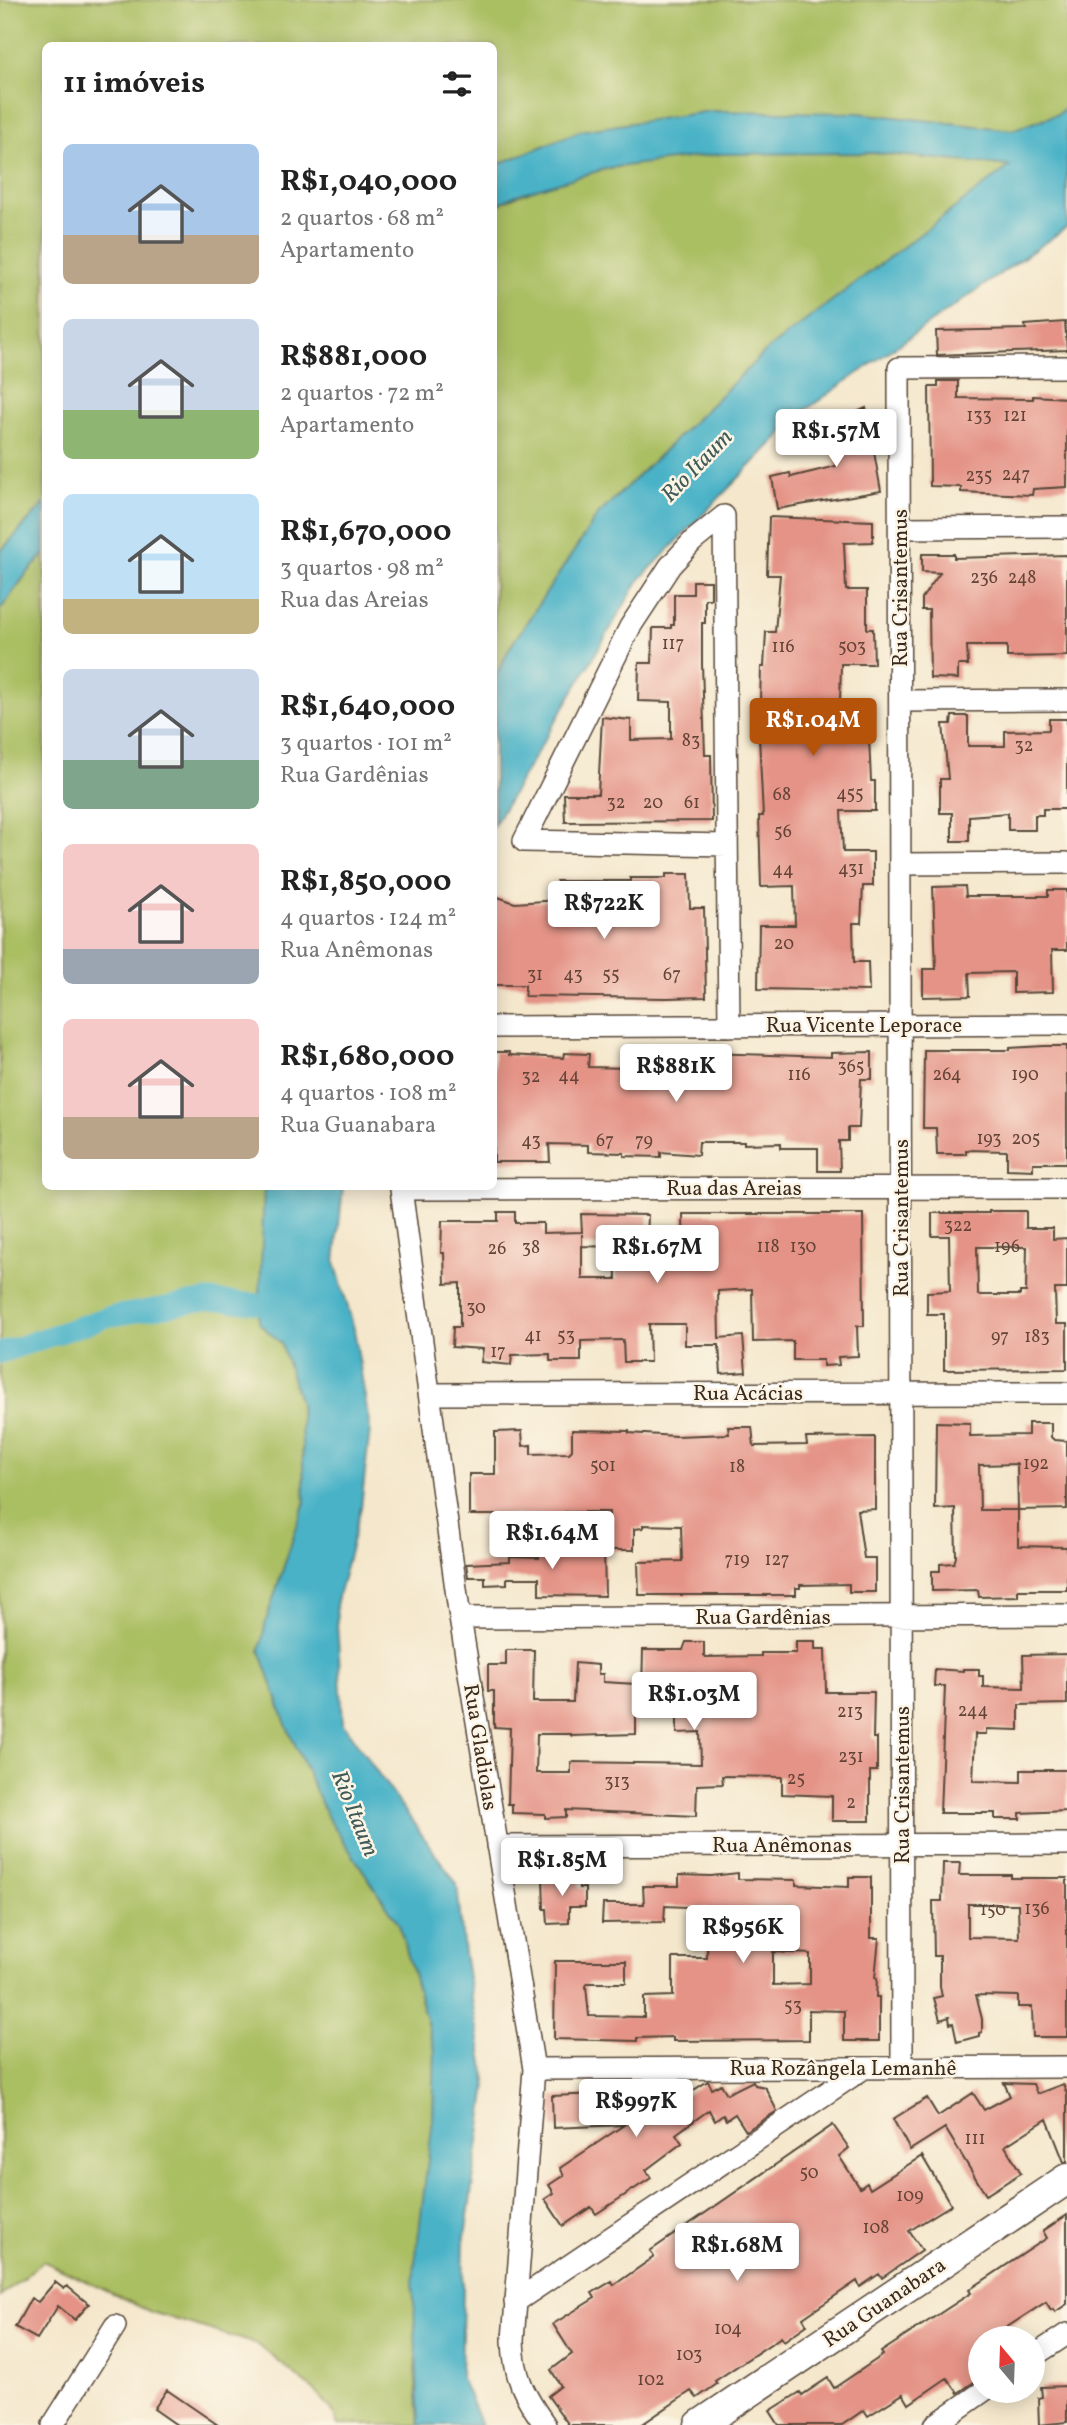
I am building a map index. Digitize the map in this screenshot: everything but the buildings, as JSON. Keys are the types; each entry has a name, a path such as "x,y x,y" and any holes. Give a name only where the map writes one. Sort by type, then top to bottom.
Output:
{"main road":[{"name":"Rua Guanabara","path":"700,2425 1067,2179"}],"street":[{"name":"Rua Crisantemus","path":"902,2068 900,368 1067,367"},
{"path":"727,845 524,841 630,627 670,566 693,541 724,516 729,1026"},
{"path":"900,528 1067,527"},
{"path":"900,701 1067,700"},
{"path":"900,864 1067,863"},
{"name":"Rua Vicente Leporace","path":"497,1027 1067,1024"},
{"name":"Rua das Areias","path":"497,1189 1067,1188"},
{"name":"Rua Gladiolas","path":"401,1190 460,1618 534,2069 515,2302 514,2360 518,2381 545,2425"},
{"name":"Rua Acácias","path":"429,1394 1067,1393"},
{"name":"Rua Gardênias","path":"460,1618 1067,1615"},
{"name":"Rua Anêmonas","path":"497,1846 1067,1844"},
{"name":"Rua Rozângela Lemanhê","path":"534,2069 1067,2067"},
{"path":"515,2302 864,2068"},
{"path":"53,2425 114,2326"},
{"path":"1045,2348 1067,2334"},
{"path":"935,2425 968,2402"}],"green space":[{"path":"0,0 1067,0 1067,106 1058,114 1012,130 858,113 580,131 497,165 497,42 42,42 42,506 0,552"},
{"path":"779,152 876,153 1011,166 767,350 598,515 509,649 497,674 497,205 548,185 634,164 692,156"},
{"path":"42,557 42,1190 264,1190 263,1240 281,1342 300,1403 305,1502 266,1621 260,1650 287,1727 328,1818 399,1924 435,2051 433,2119 415,2371 419,2425 338,2425 331,2408 316,2392 257,2344 151,2312 43,2261 0,2297 0,610"}],"water":[{"name":"Rio Itaum","path":"1067,106 1067,227 804,411 639,580 497,820 497,674 509,649 598,515 767,350 1010,166 876,153 720,154 608,168 516,195 497,204 497,165 580,131 710,111 858,113 1012,130 1058,114"},
{"path":"42,506 42,557 0,610 0,552"},
{"name":"Rio Itaum","path":"264,1190 343,1190 335,1262 354,1329 370,1429 361,1507 336,1605 343,1724 457,1884 464,1954 487,2086 464,2243 461,2378 481,2425 419,2425 413,2280 433,2119 435,2051 399,1924 328,1818 287,1727 260,1650 266,1621 305,1502 300,1403 281,1343 259,1323"}],"waterway":[{"path":"0,1353 107,1317 207,1300 261,1304"}]}
